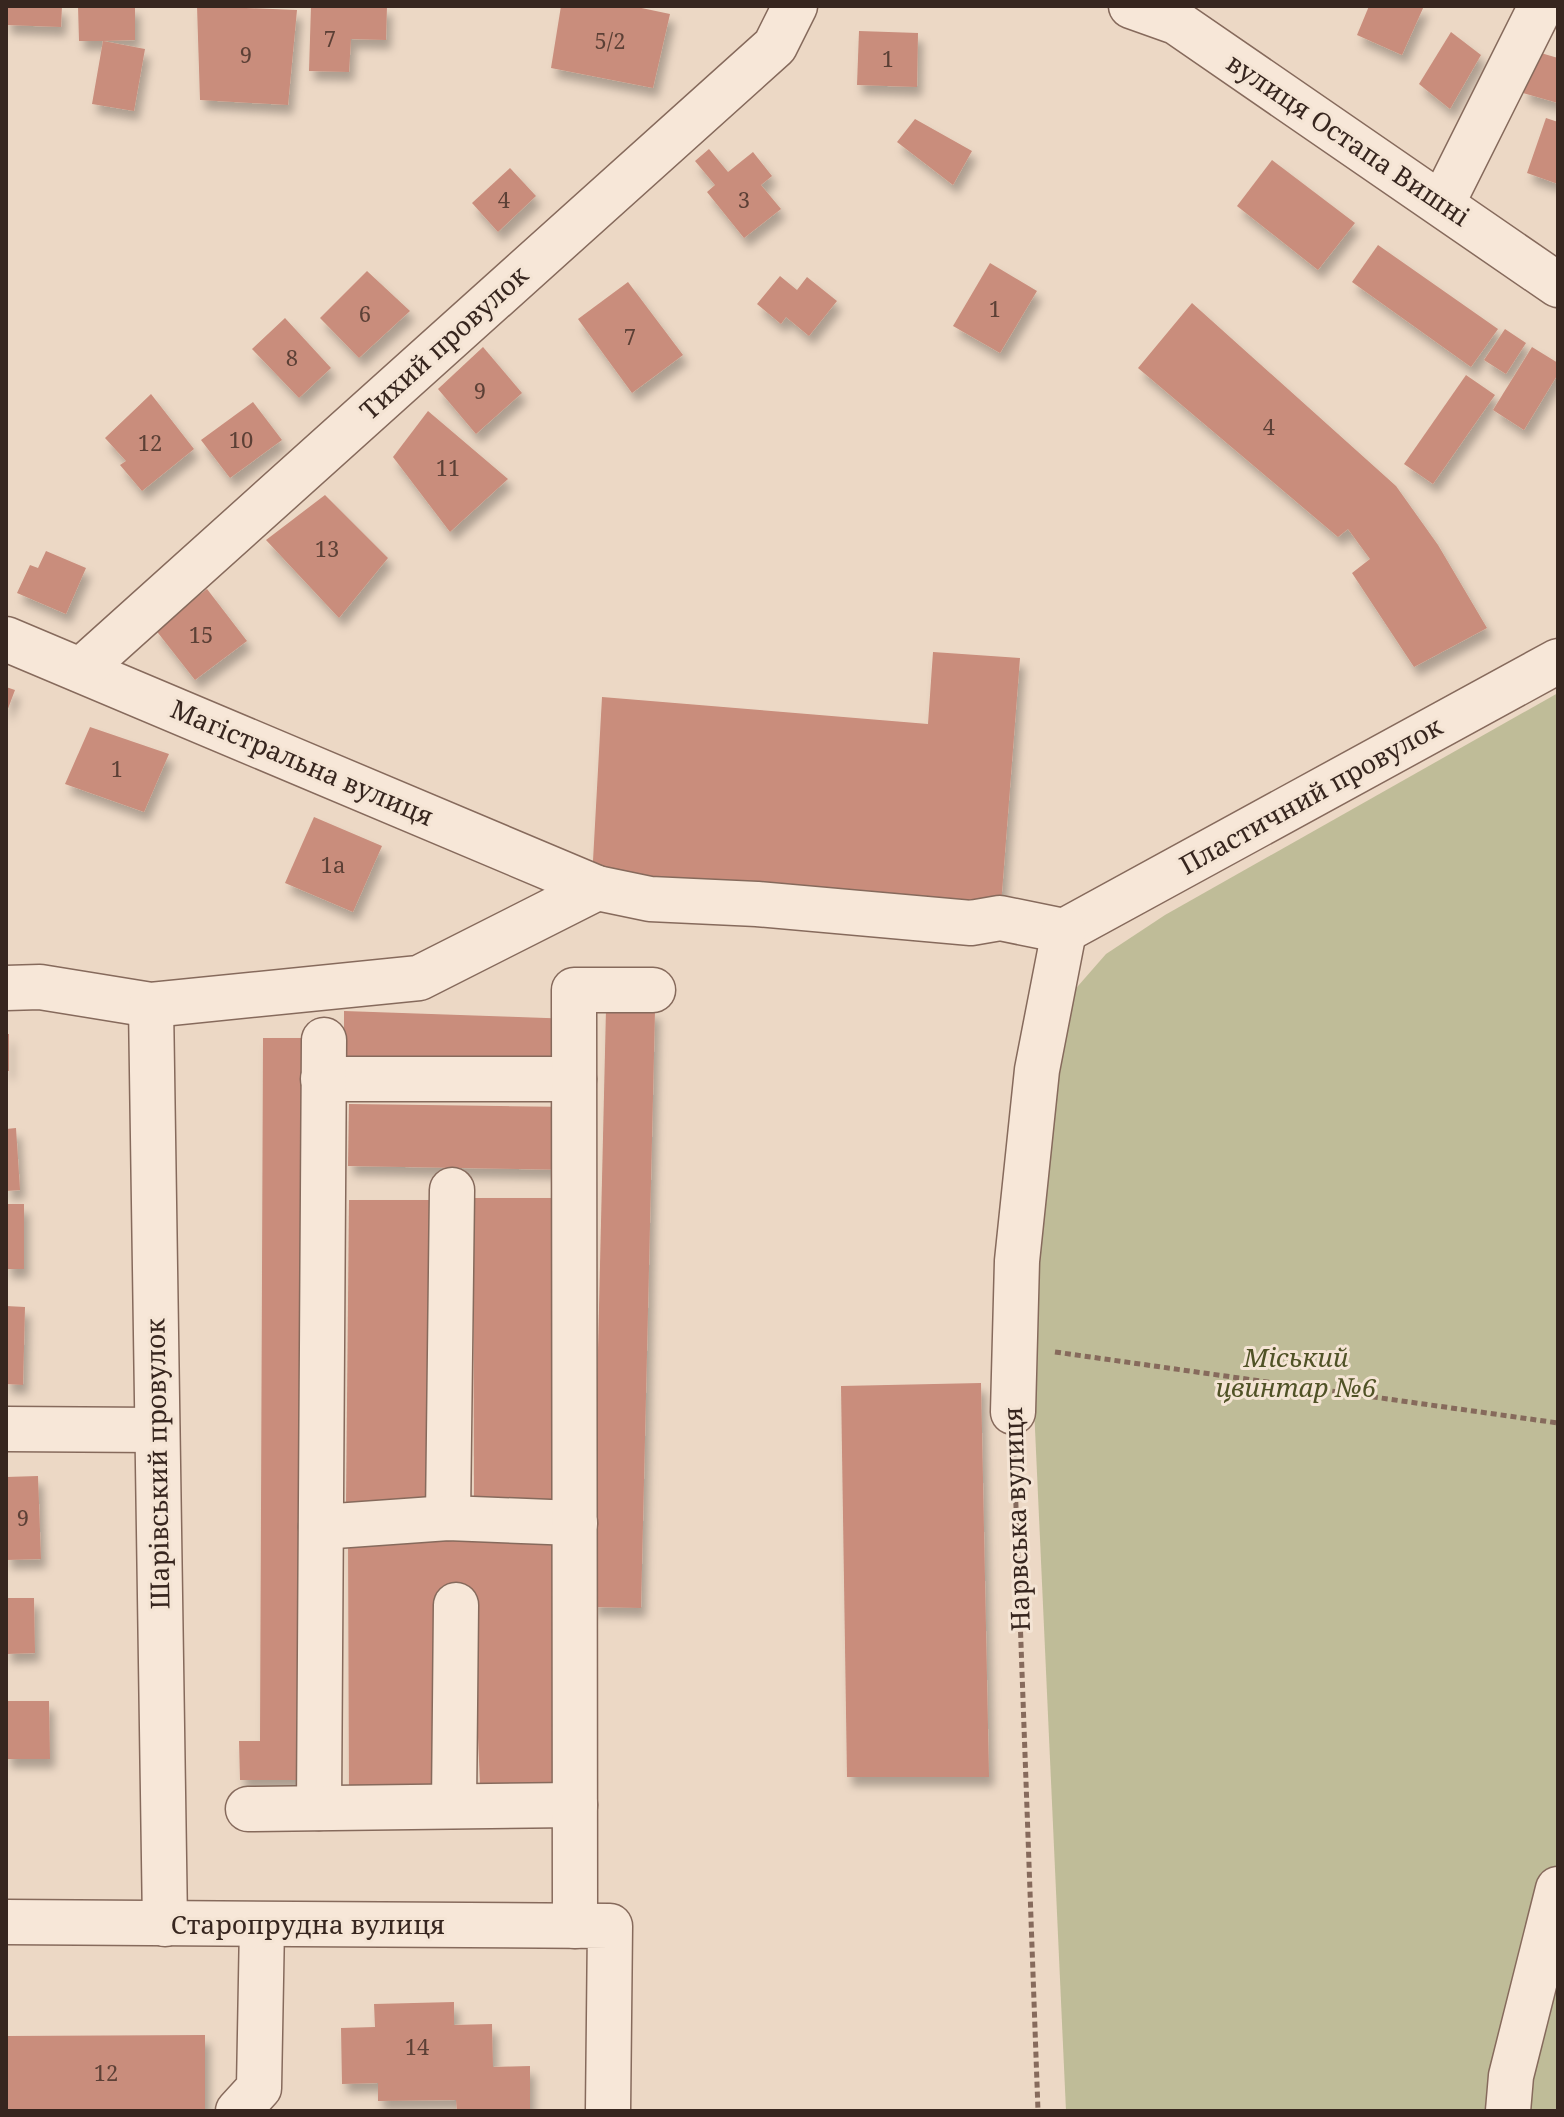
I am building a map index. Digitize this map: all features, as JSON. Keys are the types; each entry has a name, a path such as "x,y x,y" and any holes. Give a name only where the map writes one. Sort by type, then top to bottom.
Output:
{"street":[{"name":"Тихий провулок","path":"81,670 775,46 795,6"},
{"name":"вулиця Остапа Вишні","path":"1131,6 1176,22 1558,285"},
{"path":"1442,204 1541,6"},
{"name":"Магістральна вулиця","path":"6,639 597,888 650,899 757,904 971,923 1000,918 1064,931"},
{"name":"Пластичний провулок","path":"1064,931 1558,661"},
{"path":"6,988 40,987 151,1005 419,978 597,888"},
{"name":"Нарвська вулиця","path":"1013,1412 1017,1261 1037,1070 1064,931"},
{"path":"608,2111 592,1926 575,1805 574,990 653,990"},
{"name":"Шарівський провулок","path":"151,1005 165,1924"},
{"path":"319,1808 323,1060 574,1079"},
{"path":"448,1518 452,1190"},
{"path":"6,1429 157,1430"},
{"path":"321,1527 448,1518 575,1523"},
{"path":"454,1806 456,1605"},
{"path":"248,1809 575,1805"},
{"path":"1508,2111 1511,2076 1558,1889"},
{"name":"Старопрудна вулиця","path":"6,1922 592,1926"},
{"path":"238,2111 259,2088 262,1925"}],"path":[{"path":"1015,1346 1558,1423"},
{"name":"Нарвська вулиця","path":"1013,1412 1038,2111"}],"green space":[{"name":"Міський цвинтар №6","path":"1558,693 1558,2111 1066,2111 1031,1341 1054,1071 1071,994 1106,954 1165,915"}],"building":[{"path":"6,6 62,6 61,27 6,25"},
{"path":"78,6 135,6 135,40 79,41"},
{"path":"197,6 297,10 288,105 200,100"},
{"path":"311,6 387,6 386,40 351,39 349,72 309,71"},
{"path":"561,6 632,6 670,14 653,88 551,68"},
{"path":"1369,6 1424,6 1402,55 1357,35"},
{"path":"859,31 918,33 917,87 857,85"},
{"path":"1451,32 1481,55 1450,109 1419,84"},
{"path":"103,41 145,49 134,111 92,104"},
{"path":"1534,51 1558,58 1558,103 1523,93"},
{"path":"1546,118 1558,122 1558,184 1527,173"},
{"path":"915,119 972,151 953,185 897,142"},
{"path":"709,149 728,172 753,152 772,176 761,185 781,209 744,238 707,192 715,185 695,161"},
{"path":"1272,160 1355,223 1318,270 1237,206"},
{"path":"510,168 536,196 498,232 472,203"},
{"path":"1378,245 1498,329 1471,367 1352,282"},
{"path":"990,263 1037,291 1000,353 953,326"},
{"path":"367,271 410,311 359,358 320,318"},
{"path":"780,276 797,290 807,277 837,301 809,336 786,317 781,324 757,304"},
{"path":"628,282 683,355 632,393 578,319"},
{"path":"1192,303 1396,486 1438,545 1487,628 1414,667 1352,573 1370,559 1348,529 1338,537 1138,368"},
{"path":"285,318 331,368 299,398 252,349"},
{"path":"1505,329 1526,343 1506,374 1484,360"},
{"path":"483,347 522,393 476,434 438,389"},
{"path":"1532,347 1558,363 1558,374 1524,430 1493,410"},
{"path":"1466,375 1495,395 1433,484 1404,464"},
{"path":"151,394 194,449 142,491 120,465 126,461 105,438"},
{"path":"253,402 282,440 230,478 201,440"},
{"path":"428,411 508,479 450,532 393,457"},
{"path":"325,495 388,558 339,618 266,540"},
{"path":"46,551 86,568 66,614 17,593 30,565 38,568"},
{"path":"207,589 247,641 195,680 155,629"},
{"path":"933,652 1020,658 1000,918 592,879 602,697 928,724"},
{"path":"6,687 15,690 6,714"},
{"path":"90,727 169,754 144,812 65,784"},
{"path":"314,817 382,846 353,912 285,883"},
{"path":"606,1009 655,1010 641,1608 592,1607"},
{"path":"344,1011 574,1019 574,1079 344,1073"},
{"path":"6,1034 9,1034 9,1071 6,1071"},
{"path":"263,1038 309,1038 307,1780 240,1780 239,1741 260,1741"},
{"path":"349,1104 574,1107 575,1170 348,1166"},
{"path":"16,1128 20,1190 6,1191 6,1129"},
{"path":"473,1198 560,1198 560,1501 474,1501"},
{"path":"349,1200 435,1200 432,1505 346,1504"},
{"path":"6,1204 24,1204 24,1269 6,1269"},
{"path":"6,1306 25,1307 23,1385 6,1384"},
{"path":"981,1383 989,1777 847,1777 841,1386"},
{"path":"38,1476 41,1559 6,1560 6,1477"},
{"path":"570,1537 570,1787 480,1784 472,1598 444,1788 349,1796 348,1540"},
{"path":"6,1598 34,1598 35,1653 6,1654"},
{"path":"6,1701 49,1701 50,1759 6,1759"},
{"path":"454,2002 454,2025 492,2024 493,2067 530,2066 530,2111 457,2111 456,2100 378,2101 378,2083 342,2084 341,2028 375,2027 374,2004"},
{"path":"205,2035 205,2111 6,2111 6,2036"}]}
